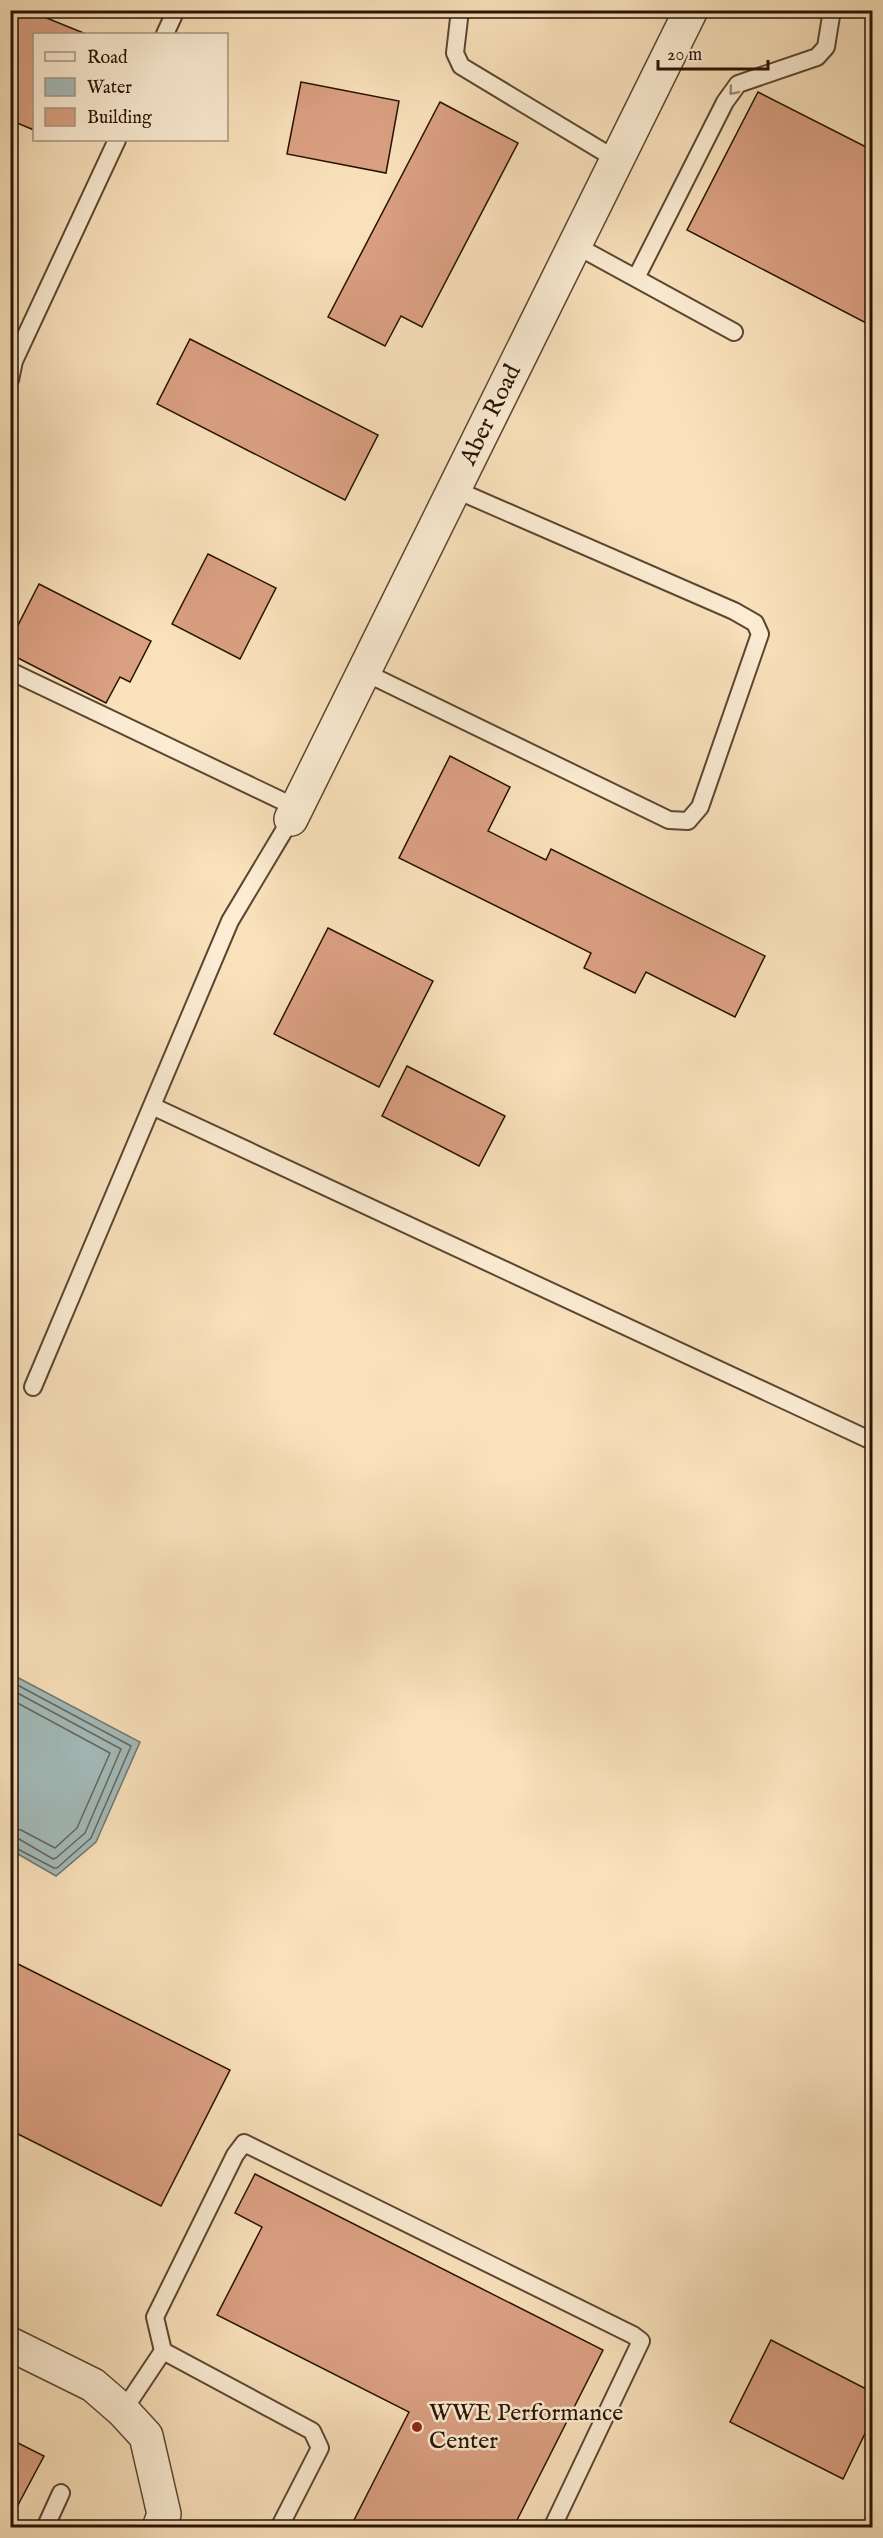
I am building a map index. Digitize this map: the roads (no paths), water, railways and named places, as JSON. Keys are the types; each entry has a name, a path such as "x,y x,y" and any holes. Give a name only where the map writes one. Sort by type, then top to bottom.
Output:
{"street":[{"name":"Aber Road","path":"294,813 691,10"},
{"path":"10,2344 93,2385 123,2411 146,2436 164,2514 159,2528"}],"lane":[{"path":"165,33 176,10"},
{"path":"460,10 455,53 461,66 617,160"},
{"path":"636,278 725,102 738,84 817,57 825,47 832,10"},
{"path":"10,380 14,361 117,141"},
{"path":"574,245 734,332"},
{"path":"364,672 669,820 688,820 700,807 760,634 755,623 734,611 454,489"},
{"path":"10,671 294,813 230,921 33,1387"},
{"path":"152,1106 873,1442"},
{"path":"123,2411 163,2351 155,2316 235,2155 244,2143 641,2341 552,2528"},
{"path":"163,2351 312,2431 320,2448 279,2528"},
{"path":"45,2528 61,2493"}],"water":[{"path":"11,1674 140,1742 96,1842 56,1876 11,1850"}],"place":[{"name":"WWE Performance Center","path":"417,2427"}]}
